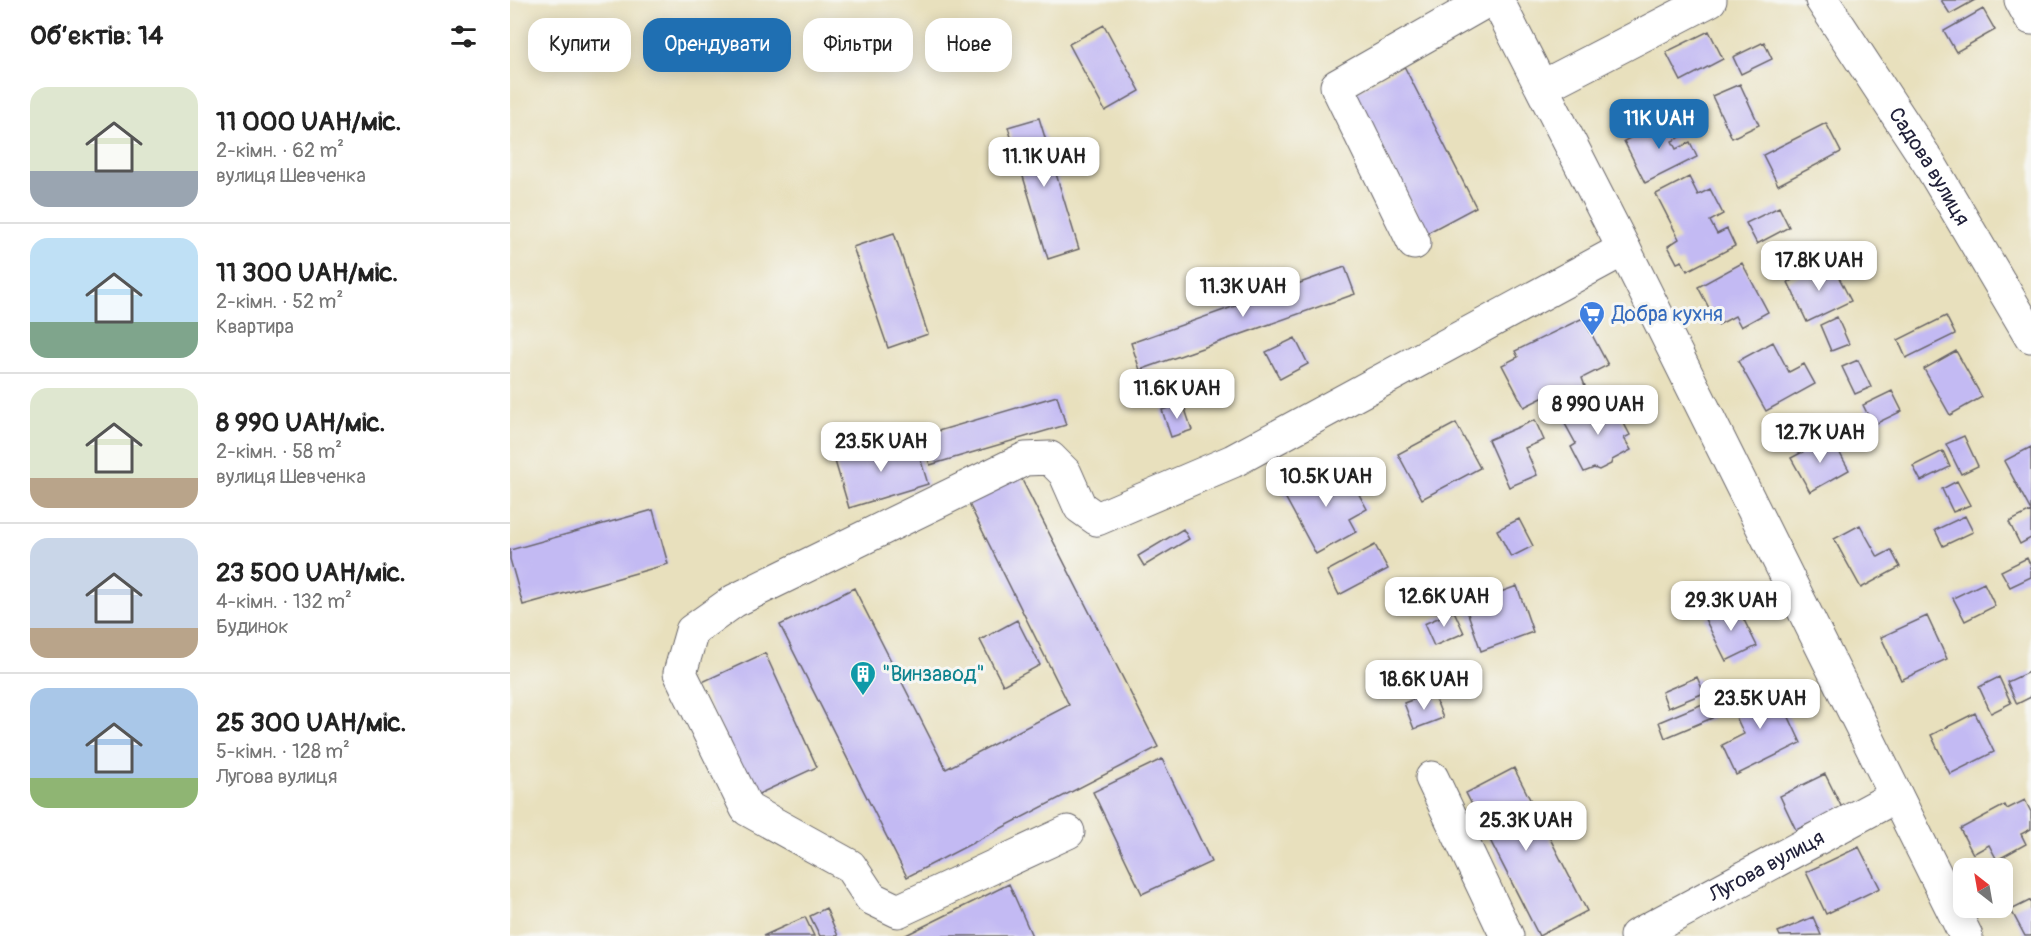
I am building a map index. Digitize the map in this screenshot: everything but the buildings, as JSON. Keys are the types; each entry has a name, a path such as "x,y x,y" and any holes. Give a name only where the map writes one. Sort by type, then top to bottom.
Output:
{"street":[{"path":"1414,243 1337,86 1488,0"},
{"path":"1497,0 1624,249 1966,936"},
{"path":"1542,87 1710,0"},
{"name":"Садова вулиця","path":"1822,0 1929,163 2031,336"},
{"path":"2021,0 2031,18"},
{"path":"1068,832 898,911 871,898 850,866 747,809 680,672 692,631 734,601 1025,459 1050,458 1065,473 1080,507 1097,519 1233,461 1624,249"},
{"path":"1432,778 1507,936"},
{"name":"Лугова вулиця","path":"1636,936 1896,796"}],"place":[{"name":"Добра кухня","path":"1592,337"},
{"name":"\"Винзавод\"","path":"863,697"}]}
